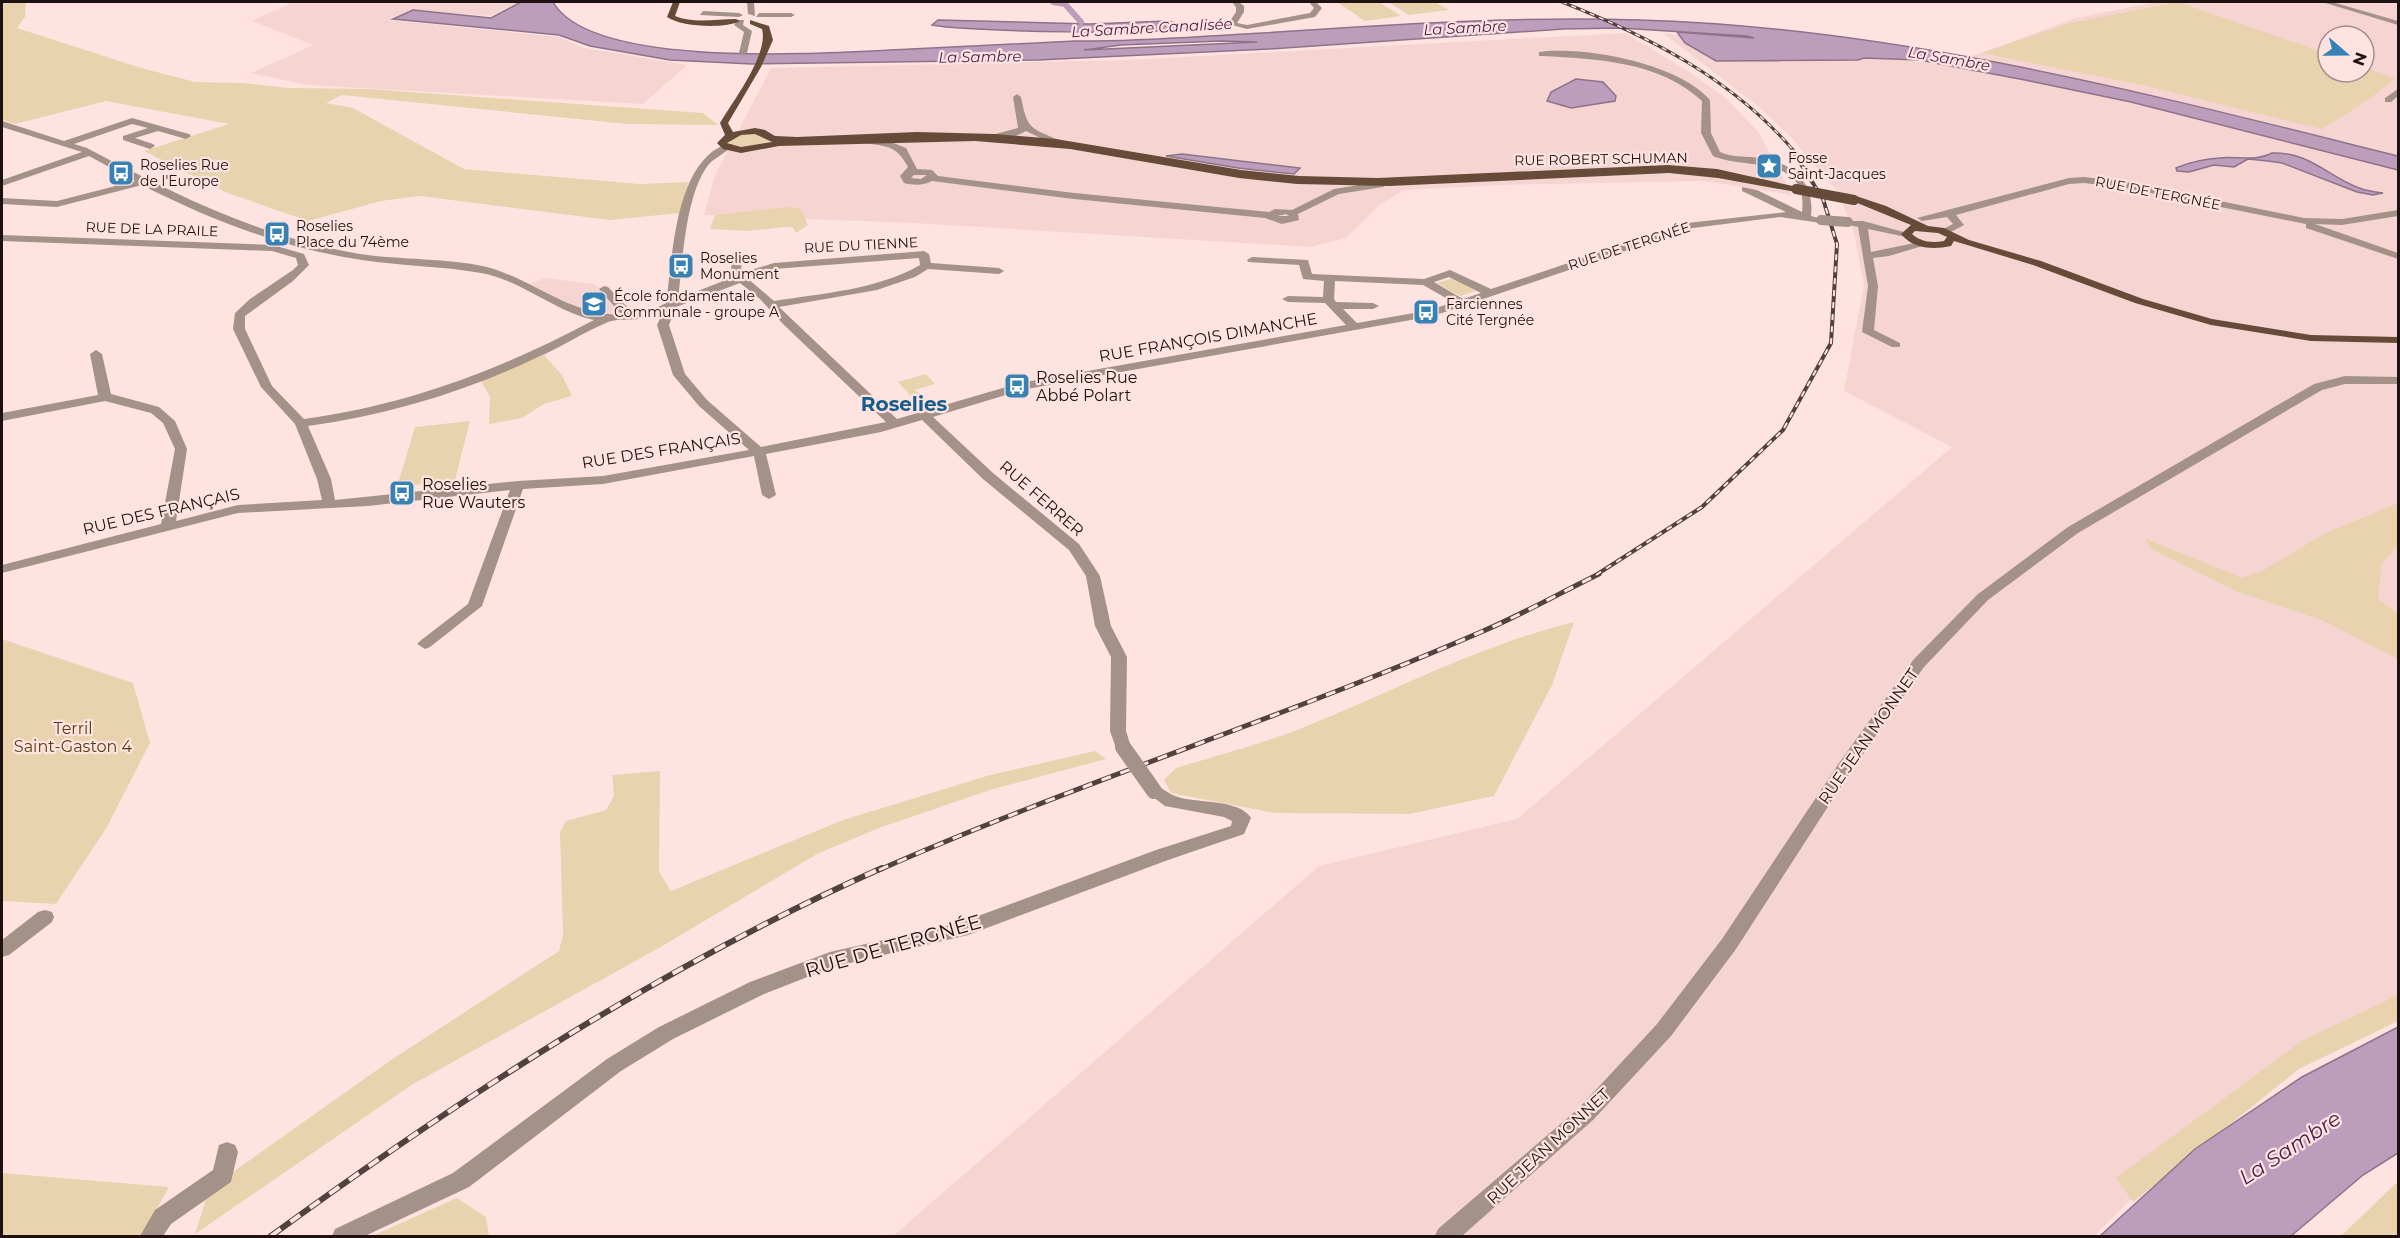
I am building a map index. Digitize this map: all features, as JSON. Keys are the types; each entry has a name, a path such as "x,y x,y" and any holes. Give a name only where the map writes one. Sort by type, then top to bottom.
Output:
{"main road":[{"path":"676,2 670,12 671,17 677,20 702,23 755,17 768,32 766,50 723,125 730,136"},
{"path":"681,2 675,12 676,16 684,20 737,19"},
{"path":"728,118 732,128 746,132 765,133 771,141"},
{"path":"746,132 723,140 726,147 741,150 771,141 995,136 1056,142 1265,176 1382,182"},
{"path":"771,141 948,137 1023,141 1264,178 1382,182"},
{"name":"RUE ROBERT SCHUMAN","path":"1382,182 1651,170 1711,174 1854,199 1923,223"},
{"name":"RUE ROBERT SCHUMAN","path":"1854,199 1892,215 1908,237"},
{"path":"1908,237 1923,223 1948,238 2016,259 2136,303 2210,324 2314,341 2398,342"},
{"path":"1924,244 1948,238"}],"street":[{"path":"750,2 755,17 791,15"},
{"path":"1235,2 1240,6 1240,12 1232,24 1247,27 1312,15 1318,8 1312,2"},
{"path":"2326,2 2398,23"},
{"path":"704,13 737,19 738,25 748,32 743,53"},
{"path":"1542,54 1590,57 1648,67 1687,84 1706,99 1706,133 1716,154 1730,160 1767,162 1786,169 1800,182 1809,196 1806,217"},
{"path":"2388,100 2398,92"},
{"path":"995,136 1023,129 1017,98"},
{"path":"115,116 186,136"},
{"path":"64,144 132,121"},
{"path":"1022,122 1032,132 1056,142"},
{"path":"2,124 89,153 177,200 288,242 361,257 484,270 502,275 565,307 595,319 604,319"},
{"path":"150,146 126,138 158,128"},
{"path":"856,140 900,148 906,153 912,172 929,172 932,178 1084,197 1270,215 1278,211 1293,213 1337,191 1382,182"},
{"path":"726,147 705,163 691,191 655,315 679,375 703,403 759,452 769,495"},
{"path":"702,169 719,157 741,150"},
{"path":"2,183 89,153"},
{"name":"RUE DE TERGNÉE","path":"1923,223 2069,181 2092,180 2304,221 2342,222 2398,213"},
{"path":"2,201 63,203 145,181"},
{"name":"RUE DE TERGNÉE","path":"1746,189 1769,197 1790,211 1806,217"},
{"name":"RUE DE TERGNÉE","path":"1355,328 1419,317 1464,304 1691,225 1780,213 1863,224"},
{"path":"1948,238 1959,225 1950,214"},
{"path":"2304,221 2313,227 2398,256"},
{"path":"1896,345 1868,332 1874,286 1863,224 1924,244"},
{"path":"1868,255 1889,253 1908,237"},
{"name":"RUE DE LA PRAILE","path":"2,238 273,248 300,256"},
{"path":"273,248 288,242"},
{"path":"315,249 300,256 304,265 297,273 251,302 239,315 239,329 267,387 301,423 324,479 329,503"},
{"path":"736,254 735,266 740,278 772,305 895,424"},
{"name":"RUE DU TIENNE","path":"604,319 655,315 740,278 774,266 924,254 926,266 916,273 872,287 772,305"},
{"path":"1252,260 1304,262 1307,285 1376,280 1425,282 1450,273 1492,294"},
{"path":"926,266 999,271"},
{"path":"1330,282 1330,303 1355,328"},
{"path":"1425,282 1464,304"},
{"path":"604,289 655,315"},
{"path":"1288,299 1373,306"},
{"path":"301,423 334,420 395,405 482,378 544,351 604,319"},
{"name":"RUE FRANÇOIS DIMANCHE","path":"759,452 895,424 1020,387 1355,328"},
{"path":"96,354 105,397"},
{"name":"RUE JEAN MONNET","path":"1446,1236 1586,1114 1664,1030 1729,944 1845,767 1919,663 1983,597 2073,530 2318,387 2345,380 2398,381"},
{"path":"2,417 105,397 136,402 154,410 169,421 181,449 168,526"},
{"name":"RUE FERRER","path":"925,416 988,476 1074,547 1093,576 1103,626 1119,657 1118,731 1123,747 1154,791 1171,802 1227,810 1242,818"},
{"name":"RUE DES FRANÇAIS","path":"2,569 238,509 368,502 518,485 603,480 759,452"},
{"path":"425,644 475,606 518,485"},
{"name":"RUE DE TERGNÉE","path":"343,1236 461,1180 614,1065 666,1033 757,988 830,960 961,930 1162,855 1238,830 1242,818"},
{"path":"2,950 45,917"},
{"path":"151,1236 163,1217 223,1175 227,1152"}],"shaded area":[{"path":"293,2 518,2 490,16 413,10 390,20 558,37 585,48 687,65 643,104 308,85 251,73 313,45 252,21"},
{"path":"2157,2 2398,2 2398,1014 2316,1050 2163,1167 2094,1236 893,1236 1319,866 1517,819 1952,447 1844,391 1864,285 1854,233 1838,192 1789,135 1759,107 1663,33 1935,64 1981,53 2076,18"},
{"path":"1625,33 1688,71 1727,99 1759,133 1792,195 1704,181 1503,185 1404,190 1378,206 1346,238 1310,247 913,223 704,215 715,175 771,68 1127,60"},
{"name":"École fondamentale Communale - groupe A","path":"545,278 593,284 609,294 628,314 608,318 594,317 527,285"}],"green space":[{"path":"2,2 41,2 26,3 25,17 17,28 138,67 195,82 242,83 288,88 369,89 703,113 718,125 627,124 342,95 326,103 353,108 464,169 640,184 689,182 681,213 609,220 420,196 381,201 308,221 225,192 144,151 229,124 106,101 15,124 2,120"},
{"path":"1337,2 1379,2 1401,16 1365,21"},
{"path":"1388,2 1435,2 1449,10 1409,15"},
{"path":"2178,2 2316,50 2316,84 2376,84 2376,72 2395,79 2368,100 2322,129 2142,85 1981,53 2070,23"},
{"path":"756,133 769,140 760,145 748,147 732,145 728,142 737,135"},
{"path":"787,207 801,209 808,225 796,233 792,227 747,231 710,229 715,215"},
{"path":"1454,278 1476,291 1460,296 1437,283"},
{"path":"544,355 562,375 572,396 544,404 522,418 489,424 490,397 481,381"},
{"path":"926,374 935,384 915,390 935,409 925,412 898,382"},
{"path":"470,421 455,480 397,487 415,427"},
{"path":"2398,503 2398,545 2382,564 2378,599 2398,614 2398,659 2324,621 2238,592 2153,550 2144,538 2242,578 2264,570 2326,533"},
{"path":"1574,622 1552,685 1494,796 1409,814 1275,813 1171,793 1164,780 1176,768 1287,734 1470,656"},
{"name":"Terril Saint-Gaston 4","path":"2,639 133,683 150,743 107,827 56,904 2,901"},
{"path":"1095,751 1106,759 990,790 879,828 817,854 659,948 413,1084 195,1234 209,1189 391,1060 559,951 563,935 560,832 566,821 606,810 614,796 612,775 660,771 659,871 671,891 843,820 990,775"},
{"path":"2398,995 2398,1021 2299,1069 2133,1202 2116,1178 2302,1041"},
{"path":"2,1173 169,1187 142,1236 2,1236"},
{"path":"2398,1183 2398,1236 2341,1236 2395,1184"},
{"path":"457,1198 486,1217 489,1236 372,1236"}],"water":[{"name":"La Sambre","path":"521,2 553,2 577,24 616,39 665,48 720,53 776,54 1146,40 1498,20 1592,19 1735,25 1831,35 2022,67 2398,156 2398,170 2131,102 1919,60 1864,58 1858,60 1716,61 1685,43 1677,32 1754,38 1747,36 1620,28 1563,29 1269,49 1038,60 752,64 670,60 590,46 559,35 393,19 413,10 491,18","holes":["1257,42 1084,50 1121,45"]},
{"name":"La Sambre Canalisée","path":"938,20 1090,24 1167,21 1190,26 1147,31 1022,31 932,25"},
{"path":"1576,79 1603,82 1616,96 1615,101 1571,108 1547,101 1551,92"},
{"path":"2272,153 2297,156 2359,188 2383,193 2373,195 2357,192 2282,163 2268,161 2248,159 2234,167 2214,165 2189,172 2177,171 2176,168 2208,159 2253,158"},
{"path":"1182,154 1300,168 1294,174 1238,168 1166,156"},
{"name":"La Sambre","path":"2398,1027 2398,1153 2363,1175 2291,1236 2100,1236 2195,1149 2302,1077"}],"waterway":[{"name":"La Sambre Canalisée","path":"1053,2 1065,4 1081,22"}],"railway":[{"path":"1562,2 1627,30 1687,62 1744,102 1794,151"},
{"path":"1596,575 1702,507 1783,430 1831,343 1837,244 1823,199 1792,150"},
{"path":"879,870 1029,808 1406,663 1496,625 1599,574"},
{"path":"271,1236 417,1133 567,1036 722,947 882,868"}],"place":[{"name":"Fosse Saint-Jacques","path":"1769,166"},
{"name":"Roselies Rue de l'Europe","path":"121,173"},
{"name":"Roselies Place du 74ème","path":"277,234"},
{"name":"Roselies Monument","path":"681,266"},
{"name":"École fondamentale Communale - groupe A","path":"594,304"},
{"name":"Farciennes Cité Tergnée","path":"1426,312"},
{"name":"Roselies Rue Abbé Polart","path":"1017,386"},
{"name":"Roselies Rue Wauters","path":"402,493"}],"district":[{"name":"Roselies","path":"904,404"}]}
